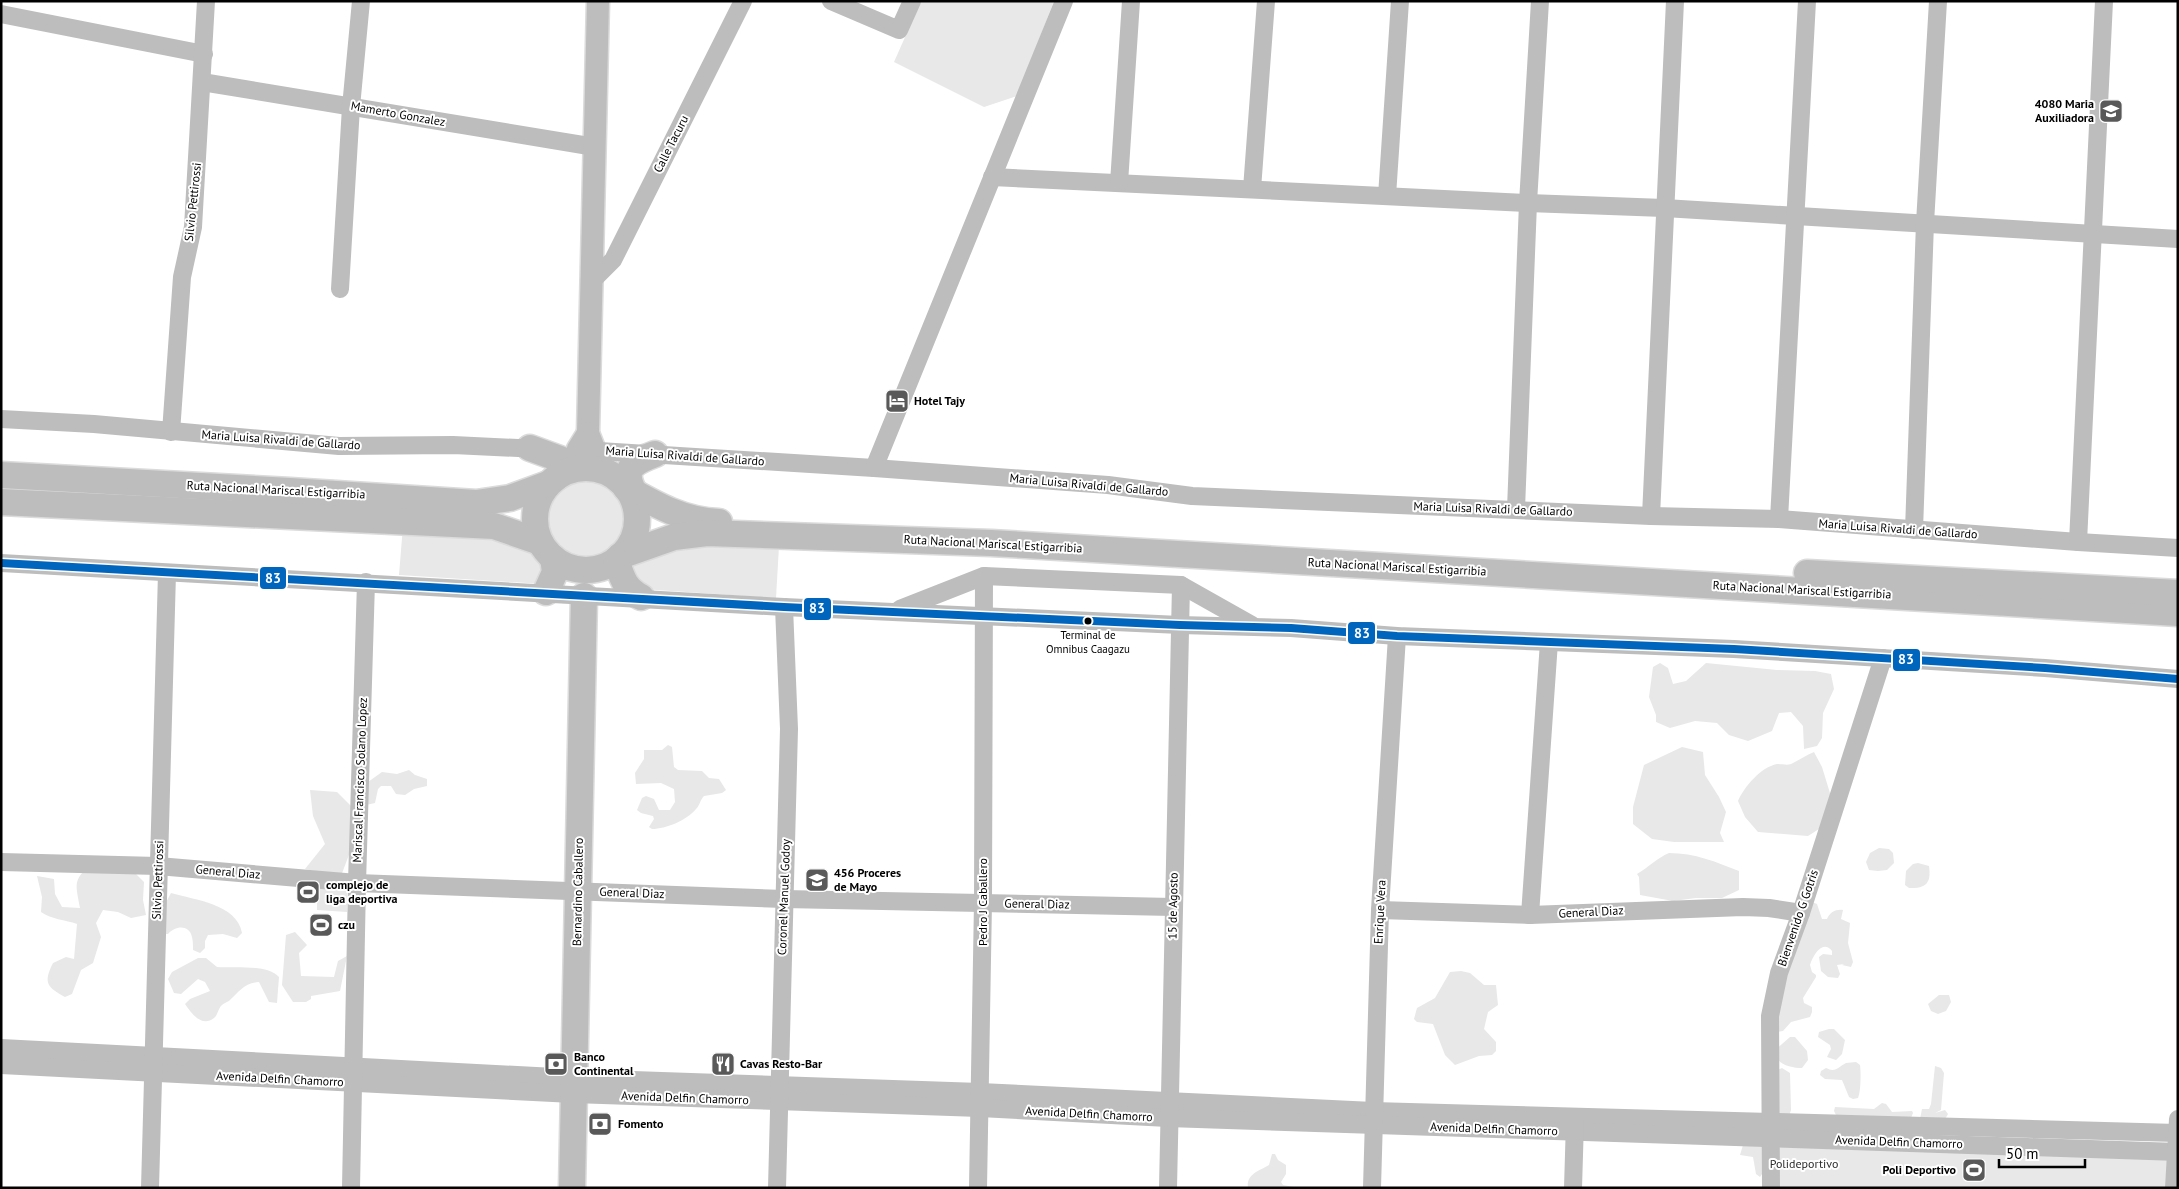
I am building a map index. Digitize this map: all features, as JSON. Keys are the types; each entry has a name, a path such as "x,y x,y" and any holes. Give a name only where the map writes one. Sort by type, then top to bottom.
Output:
{"highway":[{"path":"530,448 560,459 563,465 562,471 578,462"},
{"path":"550,554 584,596 632,542 636,523 635,504 628,482 630,468 634,464 655,454"},
{"path":"578,462 616,478 630,490"},
{"path":"546,592 555,572 550,554 535,522 535,512 542,492 578,462"},
{"name":"Ruta Nacional Mariscal Estigarribia","path":"1,476 290,490 476,503 510,498 578,462"},
{"name":"Ruta Nacional Mariscal Estigarribia","path":"630,490 680,516 702,521 1878,576 2178,593"},
{"name":"Ruta Nacional Mariscal Estigarribia","path":"1,502 494,526 550,554"},
{"name":"Ruta Nacional Mariscal Estigarribia","path":"616,559 674,538 700,533 991,543 2178,612"},
{"path":"550,554 573,568 590,570 616,559"},
{"path":"616,559 623,582 631,592 640,598"},
{"name":"Bernardino Caballero","path":"572,1188 584,596"}],"main road":[{"path":"578,462 592,281 598,1"}],"street":[{"name":"Silvio Pettirossi","path":"171,432 182,277 193,227 206,1"},
{"path":"340,289 351,106 361,1"},
{"name":"Calle Tacuru","path":"592,281 613,260 743,1"},
{"path":"830,1 899,30 912,1"},
{"path":"874,468 1064,1"},
{"path":"1119,183 1131,1"},
{"path":"1252,189 1266,1"},
{"path":"1387,196 1400,1"},
{"path":"1516,509 1528,203 1540,1"},
{"path":"1650,516 1675,1"},
{"path":"1779,520 1807,1"},
{"path":"1914,530 1925,223 1938,1"},
{"path":"2078,542 2104,1"},
{"path":"1,14 204,54"},
{"name":"Mamerto Gonzalez","path":"202,82 595,147"},
{"path":"992,177 1664,208 2178,239"},
{"name":"Maria Luisa Rivaldi de Gallardo","path":"1,419 94,424 339,446 453,444 530,448"},
{"name":"Maria Luisa Rivaldi de Gallardo","path":"578,462 655,454 688,458 874,468 1125,487 1192,496 1779,520 2178,548"},
{"path":"1,562 784,607 1180,625 1291,628 1397,636 1884,658 2178,679"},
{"name":"Silvio Pettirossi","path":"150,1188 167,573"},
{"path":"893,612 984,576 1181,585 1255,627"},
{"name":"Pedro J Caballero","path":"978,1188 983,902 984,576"},
{"name":"Mariscal Francisco Solano Lopez","path":"352,1188 357,883 366,582"},
{"name":"15 de Agosto","path":"1168,1188 1181,585"},
{"name":"Coronel Manuel Godoy","path":"777,1188 778,1092 789,729 784,607"},
{"name":"Enrique Vera","path":"1372,1188 1380,910 1397,636"},
{"path":"1530,915 1549,642"},
{"name":"Bienvenido G Gotris","path":"1771,1188 1770,1016 1779,973 1801,913 1884,658"},
{"name":"General Diaz","path":"1,862 158,866 357,883 784,900 983,902 1173,907"},
{"name":"General Diaz","path":"1380,910 1530,915 1743,907 1769,908 1801,913"},
{"name":"Avenida Delfin Chamorro","path":"1,1048 154,1064 573,1086 980,1100 1373,1118 1771,1130 2177,1151"},
{"name":"Avenida Delfin Chamorro","path":"1,1065 154,1064"},
{"path":"1573,1188 1575,1124"},
{"path":"2174,1188 2177,1126"},
{"name":"Avenida Delfin Chamorro","path":"1771,1130 2177,1126"}],"green space":[{"path":"921,1 1054,1 1017,96 984,107 894,62"},
{"path":"586,477 602,481 616,490 625,504 629,520 625,536 616,550 602,559 586,563 570,559 556,550 547,536 543,520 547,504 556,490 570,481"},
{"path":"403,526 458,530 511,542 542,560 543,584 399,575"},
{"path":"689,542 779,546 776,598 642,589 629,563"},
{"path":"1660,663 1668,668 1673,684 1686,681 1706,663 1777,670 1815,671 1831,674 1834,689 1823,713 1822,738 1817,746 1804,749 1803,726 1791,712 1779,713 1772,731 1748,741 1729,735 1717,723 1695,721 1670,728 1656,722 1656,715 1649,697 1653,667"},
{"path":"668,745 672,747 674,767 678,770 702,771 709,778 719,779 726,790 722,793 704,796 696,809 682,820 664,827 652,829 649,827 654,819 653,816 637,810 642,798 646,796 654,799 659,810 670,810 675,802 674,789 661,783 636,784 635,773 644,759 644,750 662,750"},
{"path":"1682,747 1703,752 1705,775 1726,812 1720,833 1724,842 1674,842 1652,839 1633,824 1633,807 1644,765"},
{"path":"1814,752 1822,767 1833,803 1819,829 1808,836 1758,832 1745,817 1738,801 1744,790 1765,769 1777,764 1791,764"},
{"path":"409,770 415,775 427,779 427,786 414,789 405,795 396,794 391,786 381,786 378,789 375,803 366,805 368,782 382,772 397,774"},
{"path":"310,790 337,792 356,811 353,844 341,876 305,869 325,844 313,816"},
{"path":"1879,848 1889,849 1893,853 1894,863 1887,870 1869,870 1866,862 1870,853"},
{"path":"1669,853 1697,856 1739,871 1739,890 1722,898 1696,898 1673,901 1640,895 1639,877 1637,874"},
{"path":"1918,863 1929,866 1929,880 1920,887 1909,888 1905,885 1906,871 1913,864"},
{"path":"91,865 133,871 144,882 143,900 146,915 131,918 118,912 103,910 96,923 101,937 93,963 81,970 72,994 65,997 48,984 48,975 53,963 66,957 74,959 77,924 53,918 41,912 42,897 37,876 54,879 55,894 62,907 80,908 77,894 78,879"},
{"path":"317,885 347,887 347,912 317,910"},
{"path":"171,893 203,901 224,909 238,923 242,933 237,938 223,934 208,935 205,941 205,948 200,953 193,950 192,937 185,928 174,929 168,934 161,934 164,906"},
{"path":"1812,902 1817,904 1822,919 1827,919 1838,910 1843,910 1841,919 1850,923 1848,943 1853,962 1851,967 1842,965 1844,964 1837,965 1840,974 1838,978 1828,977 1821,971 1819,957 1823,954 1832,955 1832,951 1825,947 1819,950 1813,957 1810,965 1816,977 1803,998 1804,1003 1812,1007 1810,1017 1791,1022 1783,1031 1776,1032 1775,1004"},
{"path":"295,932 307,945 299,953 301,976 334,977 338,961 347,956 340,991 311,996 311,999 306,1002 293,1002 282,985 286,935"},
{"path":"198,958 206,958 217,967 259,968 274,973 279,977 277,1003 269,1002 259,982 246,986 239,991 223,1004 210,1021 197,1018 185,1004 190,999 210,991 205,982 198,979 181,994 174,993 168,979 172,972"},
{"path":"1461,971 1470,973 1484,985 1496,985 1498,1005 1488,1012 1484,1029 1496,1042 1496,1051 1492,1055 1479,1056 1455,1065 1445,1055 1433,1024 1417,1022 1414,1019 1417,1008 1435,998 1450,972"},
{"path":"1939,995 1949,995 1951,1002 1946,1011 1938,1014 1931,1011 1928,1004"},
{"path":"1834,1029 1845,1040 1842,1054 1836,1060 1827,1057 1831,1049 1830,1045 1818,1037 1819,1032"},
{"path":"1790,1037 1795,1037 1807,1051 1808,1060 1802,1068 1784,1064 1775,1055 1775,1050"},
{"path":"1856,1062 1860,1065 1858,1098 1853,1099 1849,1097 1842,1080 1825,1079 1820,1075 1821,1071 1826,1068 1835,1070 1846,1063"},
{"path":"1935,1066 1941,1068 1944,1073 1941,1110 1935,1113 1945,1110 1948,1114 1944,1121 1920,1119 1922,1109 1929,1109 1931,1104"},
{"path":"1782,1068 1790,1073 1791,1110 1788,1119 1779,1121 1773,1072"},
{"path":"1882,1103 1886,1104 1892,1112 1912,1111 1911,1118 1836,1115 1834,1111 1835,1107 1874,1109"},
{"name":"Poli Deportivo","path":"1907,1134 2176,1151 2173,1188 1772,1188 1772,1138"},
{"path":"1763,1144 1764,1171 1760,1177 1756,1174 1753,1157 1740,1155 1743,1145"},
{"path":"1272,1154 1275,1154 1278,1160 1286,1165 1286,1174 1281,1182 1283,1185 1299,1188 1248,1188 1251,1176 1269,1165"}],"transit line":[{"name":"83","path":"1,563 784,607 1180,625 1291,628 1397,636 1734,649 2045,668 2178,679"}],"place":[{"name":"4080 Maria Auxiliadora","path":"2111,111"},
{"name":"Hotel Tajy","path":"897,401"},
{"name":"Terminal de Omnibus Caagazu","path":"1088,621"},
{"name":"456 Proceres de Mayo","path":"817,880"},
{"name":"complejo de liga deportiva","path":"308,892"},
{"name":"czu","path":"321,925"},
{"name":"Banco Continental","path":"556,1064"},
{"name":"Cavas Resto-Bar","path":"723,1064"},
{"name":"Fomento","path":"600,1124"},
{"name":"Poli Deportivo","path":"1974,1170"}],"park label":[{"name":"Polideportivo","path":"1804,1164"}]}
